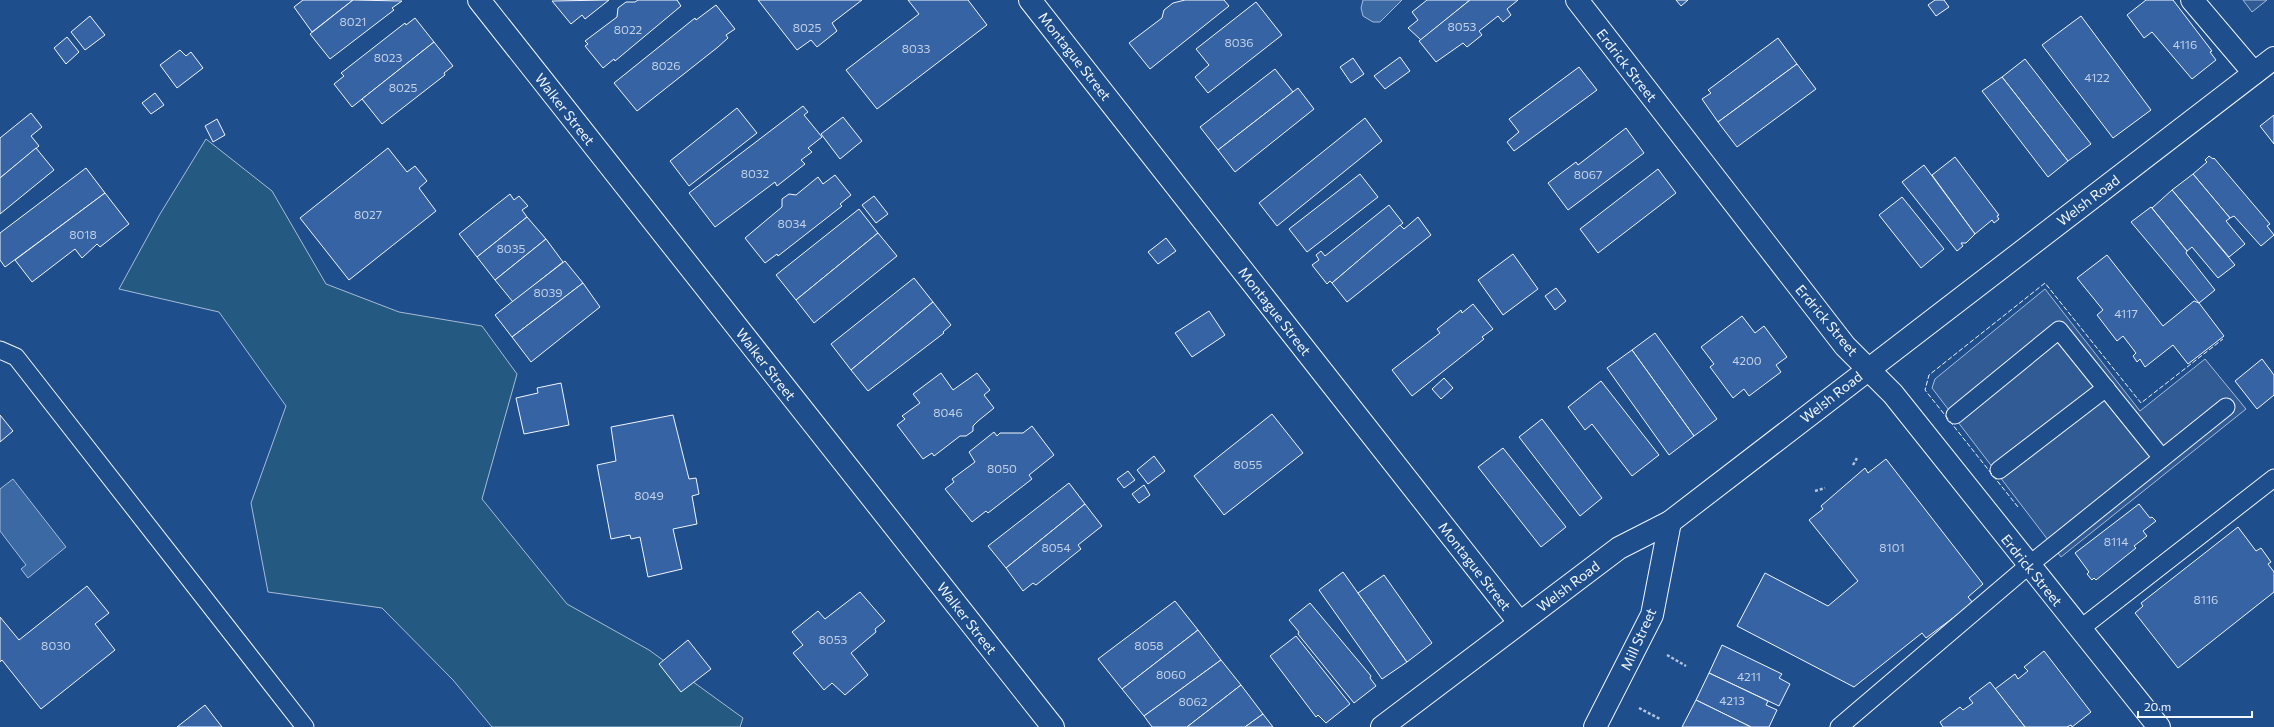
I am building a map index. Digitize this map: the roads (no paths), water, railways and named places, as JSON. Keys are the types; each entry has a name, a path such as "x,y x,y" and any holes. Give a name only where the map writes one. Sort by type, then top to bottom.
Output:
{"street":[{"name":"Walker Street","path":"479,0 1053,727"},
{"name":"Montague Street","path":"1030,0 1519,622"},
{"name":"Erdrick Street","path":"1577,0 1845,346 1869,368 1893,394 2028,565 2159,727"},
{"path":"2192,0 2254,73"},
{"name":"Welsh Road","path":"1382,727 1519,622 1619,548 1670,522 2274,58"},
{"name":"Mill Street","path":"1595,727 1652,615 1670,522"}],"lane":[{"path":"1955,415 2060,330 2162,458"},
{"path":"0,350 16,357 305,727"},
{"path":"1999,470 2106,388"},
{"path":"1839,727 2028,565 2226,407"},
{"path":"2080,629 2274,478"}]}
